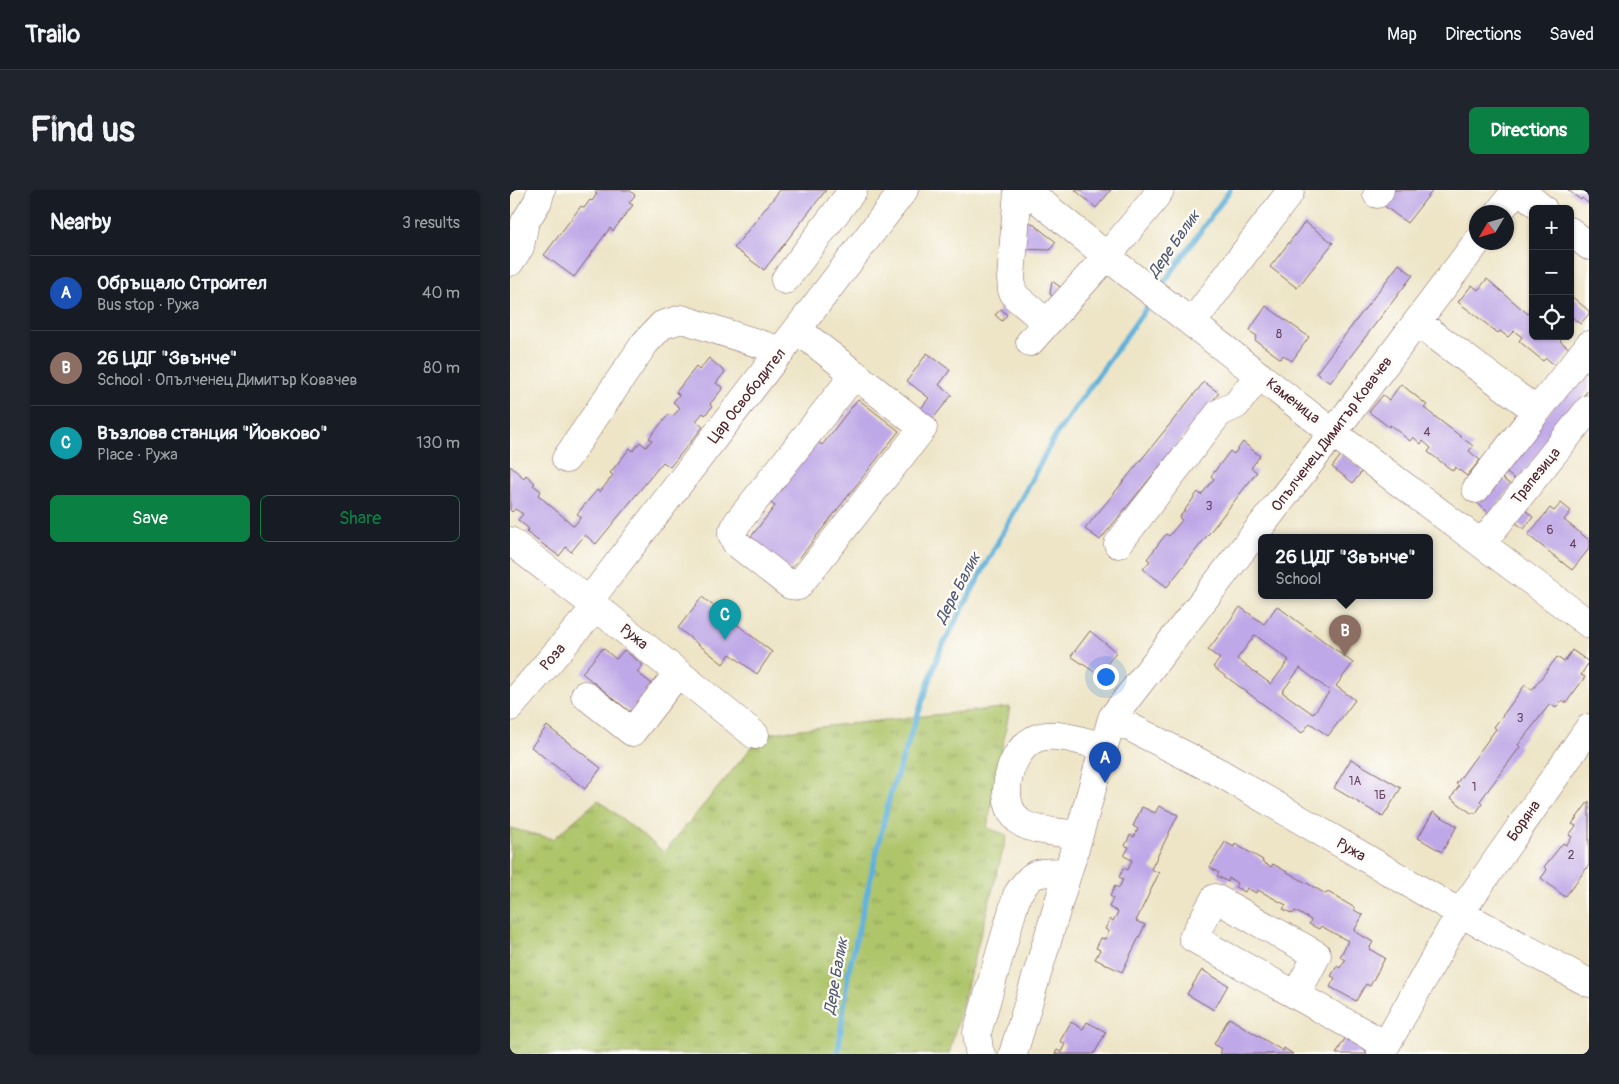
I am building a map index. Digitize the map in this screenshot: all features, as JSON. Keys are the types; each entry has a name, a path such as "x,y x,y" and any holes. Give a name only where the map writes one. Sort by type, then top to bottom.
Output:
{"street":[{"path":"510,262 520,247 520,239 525,222 538,201 541,190"},
{"path":"785,280 853,190"},
{"name":"Цар Освободител","path":"593,604 904,190"},
{"path":"1018,190 1011,278 1012,290 1038,332 1116,264 1160,190"},
{"name":"Каменица","path":"1026,190 1116,264 1333,433 1588,620"},
{"path":"1505,205 1518,190 1538,205"},
{"path":"1188,320 1290,192"},
{"path":"1574,234 1589,246"},
{"name":"Опълченец Димитър Ковачев","path":"1112,718 1333,433 1471,250"},
{"path":"566,459 645,343 662,325 682,319 782,351"},
{"path":"1417,322 1537,411"},
{"path":"798,330 855,374 923,428 798,586 790,585 736,543 732,534 737,523 855,374"},
{"path":"1476,489 1589,345"},
{"path":"1118,544 1219,413 1236,406 1259,375"},
{"name":"Трапезица","path":"1482,543 1589,409"},
{"name":"Ружа","path":"510,541 593,604 755,735"},
{"name":"Роза","path":"510,707 593,604"},
{"path":"585,695 632,732 678,673"},
{"path":"1013,1054 1112,718"},
{"name":"Ружа","path":"1112,718 1222,774 1460,913 1589,983"},
{"name":"Боряна","path":"1383,1050 1460,913 1589,728"},
{"path":"1079,835 1033,827 1020,822 1007,800 1006,790 1017,753 1036,738 1057,736 1104,747"},
{"path":"981,1054 977,1033 1017,895 1027,879 1038,873 1068,872"},
{"path":"1296,995 1383,1050"}],"green space":[{"path":"1010,707 987,828 1007,835 949,1054 510,1054 510,828 553,839 598,800 664,852 752,747 766,734"}],"building":[{"path":"597,190 629,190 635,195 629,203 633,205 613,231 610,228 574,277 544,255 581,206 584,208 590,200 592,201 597,194 595,193"},
{"path":"780,190 826,190 764,270 734,248"},
{"path":"1075,190 1111,190 1096,208"},
{"path":"1390,190 1433,190 1407,223 1383,205"},
{"path":"1568,190 1589,190 1589,204 1582,198 1581,200"},
{"path":"1024,217 1056,242 1050,250 1023,249"},
{"path":"1305,222 1333,243 1297,288 1270,267"},
{"path":"1399,264 1413,275 1330,383 1316,373"},
{"path":"1487,279 1528,314 1529,313 1529,340 1561,340 1571,350 1557,367 1546,358 1543,361 1519,341 1522,337 1514,331 1508,337 1500,331 1498,333 1458,302 1472,285 1478,290"},
{"path":"1052,281 1063,289 1055,298 1050,294"},
{"path":"1574,298 1589,311 1589,314 1580,324 1574,319"},
{"path":"1266,306 1309,337 1292,361 1283,355 1281,359 1255,340 1257,336 1249,331"},
{"path":"1001,309 1007,315 1002,321 995,315"},
{"path":"927,353 950,370 939,385 952,395 931,421 919,411 929,398 907,381"},
{"path":"709,358 725,372 716,383 723,388 710,404 712,407 696,421 703,427 670,467 663,462 596,544 585,535 571,552 566,547 559,556 526,532 529,529 518,520 523,514 515,509 512,512 510,510 510,466 524,478 526,475 535,483 533,485 541,491 538,495 574,526 581,517 577,514 597,490 600,492 613,475 610,473 630,448 633,451 640,442 646,447 652,440 649,438 669,414 673,416 680,408 673,402 679,395 676,392 696,367 699,370"},
{"path":"1589,362 1589,389 1517,481 1503,470"},
{"path":"1204,382 1219,393 1100,540 1085,529"},
{"path":"1401,384 1427,405 1424,408 1473,446 1469,451 1480,460 1467,476 1455,467 1453,471 1428,452 1431,448 1423,441 1421,444 1413,437 1410,441 1390,425 1389,427 1369,412 1383,395 1389,400"},
{"path":"858,399 899,431 790,570 750,538 775,506 761,495 808,434 822,445"},
{"path":"1243,442 1260,456 1251,468 1257,472 1167,587 1143,569 1150,561 1147,559 1166,534 1169,536 1182,520 1179,518 1198,492 1201,495 1214,479 1211,476 1230,451 1234,454"},
{"path":"1342,454 1363,470 1353,483 1332,467"},
{"path":"1498,475 1512,486 1490,514 1477,503"},
{"path":"1561,503 1571,511 1564,520 1589,540 1589,549 1572,570 1528,535 1550,508 1554,511"},
{"path":"1525,510 1533,517 1524,529 1515,522"},
{"path":"702,597 772,652 757,674 730,654 723,664 678,628"},
{"path":"1277,606 1353,663 1336,686 1355,700 1328,736 1310,723 1302,733 1213,667 1220,659 1208,650 1240,607 1264,624","holes":["1255,635 1289,660 1271,684 1237,659","1300,668 1330,691 1313,714 1282,692"]},
{"path":"1090,631 1116,652 1099,675 1071,656"},
{"path":"603,648 616,659 624,650 643,665 637,672 652,684 630,712 582,673"},
{"path":"1572,650 1589,662 1581,675 1585,677 1566,703 1562,700 1556,708 1550,704 1518,745 1520,747 1480,801 1482,804 1476,813 1471,813 1451,798 1459,786 1456,784 1525,685 1532,690 1557,657 1564,662"},
{"path":"547,726 601,768 585,789 531,747"},
{"path":"1351,759 1401,788 1383,817 1334,788"},
{"path":"1589,801 1589,865 1565,897 1541,878 1547,870 1544,867 1563,843 1566,845 1572,837 1569,835 1576,826 1572,824"},
{"path":"1159,806 1178,815 1151,869 1159,873 1136,921 1145,925 1122,972 1095,959 1100,950 1096,948 1101,938 1105,939 1109,931 1105,929 1110,919 1113,921 1118,912 1109,907 1113,898 1110,896 1115,886 1119,888 1123,879 1119,877 1124,868 1128,870 1132,860 1124,856 1129,847 1125,846 1130,835 1134,837 1138,829 1133,826 1142,807 1155,813"},
{"path":"1433,812 1457,826 1442,852 1418,838"},
{"path":"1225,842 1234,847 1235,844 1263,860 1262,862 1271,867 1273,864 1326,894 1328,892 1363,915 1354,931 1373,942 1369,949 1385,958 1370,986 1366,984 1356,1001 1330,987 1335,978 1331,976 1337,966 1340,968 1345,960 1340,957 1348,941 1321,926 1319,929 1309,924 1311,920 1295,911 1293,914 1283,909 1286,905 1258,890 1256,893 1247,888 1245,892 1235,887 1237,883 1229,878 1228,882 1217,876 1219,873 1210,867"},
{"path":"1202,970 1228,985 1214,1010 1187,994"},
{"path":"1229,1018 1283,1051 1284,1048 1293,1054 1220,1053 1222,1049 1214,1044"},
{"path":"1071,1022 1083,1029 1087,1022 1106,1032 1094,1054 1055,1054 1057,1050 1061,1052 1065,1044 1060,1041"},
{"path":"1347,1035 1367,1047 1365,1050 1367,1054 1336,1054"}],"waterway":[{"name":"Дере Балик","path":"1160,288 1230,190"},
{"name":"Дере Балик","path":"838,1054 848,974 890,795 940,650 1055,436 1152,300"}],"place":[{"name":"Възлова станция \"Йовково\"","path":"725,640"},
{"name":"26 ЦДГ \"Звънче\"","path":"1345,656"},
{"name":"Обръщало Строител","path":"1105,783"}]}
